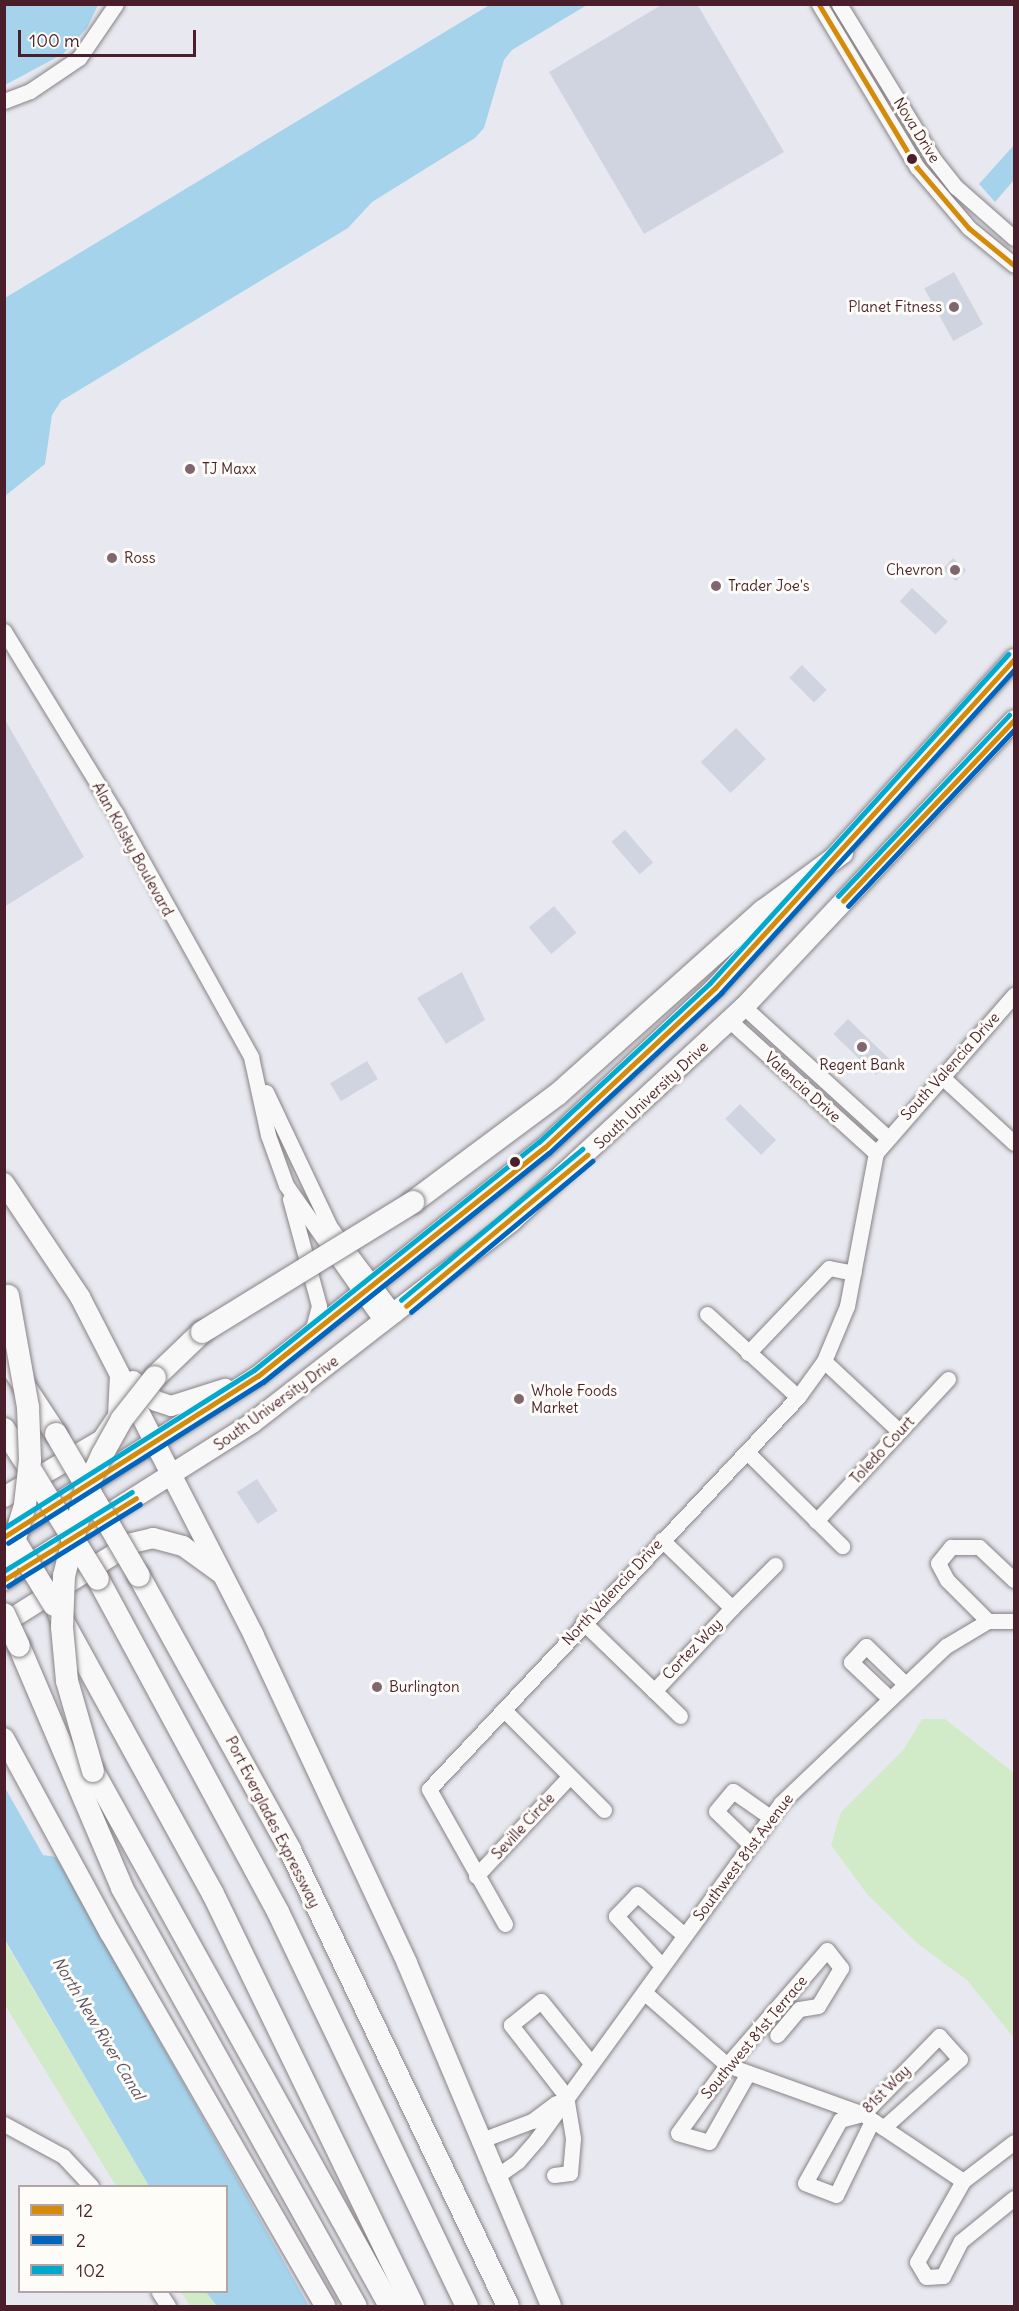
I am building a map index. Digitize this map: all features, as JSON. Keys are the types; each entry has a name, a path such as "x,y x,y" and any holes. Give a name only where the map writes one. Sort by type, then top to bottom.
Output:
{"highway":[{"path":"390,2307 93,1771 67,1681 62,1627 64,1576 85,1492 122,1419 155,1377 202,1332 412,1202 558,1094 763,911 842,853"},
{"path":"4,1575 26,1505 30,1460 24,1371 6,1291"},
{"name":"Port Everglades Expressway","path":"4,1355 56,1434 139,1576 290,1850 508,2307"},
{"path":"4,1429 98,1579 278,1912 467,2307"},
{"path":"4,1523 54,1605 213,1894 413,2307"},
{"path":"4,1614 122,1888 356,2307"},
{"path":"460,2203 519,2307"}],"main road":[{"path":"4,1538 159,1443 258,1376 368,1292 599,1099 715,988 842,853 1014,659"},
{"name":"South University Drive","path":"4,1580 174,1474 272,1409 389,1319 546,1192 737,1014 1014,720"},
{"path":"4,1183 80,1298 159,1443 224,1576 407,1963 494,2178 551,2307"},
{"path":"120,1370 148,1396 171,1406 185,1405 258,1376"},
{"path":"4,1497 102,1440 118,1416 120,1370"},
{"path":"4,1623 132,1543 153,1538 183,1545 224,1576"},
{"path":"4,1738 122,1954 325,2307"}],"street":[{"path":"4,101 30,91 79,58 116,4"},
{"name":"Nova Drive","path":"819,4 881,112 941,199 1014,265"},
{"name":"Nova Drive","path":"839,4 933,158 956,188 1014,238"},
{"path":"848,53 863,43"},
{"path":"881,112 904,125 933,158"},
{"name":"Alan Kolsky Boulevard","path":"4,631 116,814 255,1071 306,1186 368,1292"},
{"name":"South Valencia Drive","path":"887,1137 1014,995"},
{"name":"Valencia Drive","path":"737,1014 887,1137"},
{"name":"Valencia Drive","path":"737,1014 876,1153"},
{"name":"Alan Kolsky Boulevard","path":"255,1071 268,1135 286,1185 389,1319"},
{"path":"941,1076 1014,1143"},
{"name":"North Valencia Drive","path":"476,1876 429,1790 505,1711 583,1622 798,1397 824,1361 847,1306 876,1153 887,1137"},
{"path":"286,1185 319,1306 310,1337"},
{"path":"748,1353 829,1268 854,1272"},
{"path":"707,1314 798,1397"},
{"path":"824,1361 899,1431"},
{"name":"Toledo Court","path":"816,1521 948,1379"},
{"path":"747,1452 842,1546"},
{"name":"Cortez Way","path":"583,1622 654,1691 732,1608 662,1540"},
{"path":"1014,1580 978,1547 951,1547 938,1563 947,1580 988,1621 1014,1621"},
{"path":"732,1608 775,1565"},
{"name":"Southwest 81st Avenue","path":"494,2178 518,2162 645,1993 770,1817 888,1697 946,1646 988,1621"},
{"path":"888,1697 851,1662 866,1646 904,1683"},
{"path":"654,1691 680,1716"},
{"path":"505,1711 604,1810"},
{"name":"Seville Circle","path":"476,1876 569,1777"},
{"path":"750,1844 716,1811 733,1791 770,1817"},
{"path":"476,1876 505,1924"},
{"path":"662,1966 616,1916 637,1894 684,1935"},
{"name":"Southwest 81st Terrace","path":"747,2073 709,2142 678,2133 727,2065 828,1950 841,1968 818,2006 799,2009 777,2035"},
{"path":"645,1993 727,2065 872,2121 963,2181"},
{"path":"554,2175 570,2173 573,2138 566,2096 512,2025 541,2001 591,2063"},
{"name":"81st Way","path":"872,2121 836,2195 805,2183 840,2120 872,2121 960,2058 939,2036 872,2121"},
{"name":"Southwest 81st Avenue","path":"479,2141 532,2121 566,2096"},
{"path":"4,2124 63,2156 89,2185"},
{"path":"1014,2142 963,2181 917,2262 926,2277 943,2276 961,2241 1014,2198"},
{"path":"160,2293 168,2307"}],"green space":[{"path":"922,1719 945,1719 1014,1773 1014,2038 967,1980 918,1944 867,1894 831,1845 841,1812 904,1749"},
{"path":"4,1940 148,2185 115,2185 5,2005"},
{"path":"182,2293 207,2293 217,2306 190,2306"}],"water":[{"path":"5,4 98,5 87,28 63,54 5,85"},
{"path":"491,4 587,5 512,50 504,60 484,128 475,138 372,202 348,228 61,401 52,415 45,464 5,496 5,298"},
{"path":"1014,145 1014,180 995,202 979,184"},
{"name":"North New River Canal","path":"4,1786 43,1855 56,1857 309,2306 217,2306 207,2293 228,2293 228,2185 148,2185 5,1940"}],"building":[{"path":"663,4 697,4 784,152 644,234 549,72"},
{"name":"Planet Fitness","path":"954,272 983,324 953,341 924,288"},
{"name":"Chevron","path":"953,558 966,570 956,581 943,569"},
{"name":"Chevron","path":"912,588 948,621 936,635 900,601"},
{"path":"802,665 827,690 814,702 789,678"},
{"path":"4,718 84,857 4,907"},
{"path":"736,728 766,759 731,793 701,762"},
{"path":"625,830 653,862 640,874 611,842"},
{"path":"554,906 576,933 551,954 529,927"},
{"path":"462,972 485,1020 446,1044 417,998"},
{"name":"Regent Bank","path":"848,1019 890,1060 876,1075 833,1034"},
{"path":"367,1061 378,1079 341,1101 330,1083"},
{"path":"740,1104 776,1140 761,1155 725,1119"},
{"path":"257,1479 278,1511 258,1524 237,1492"}],"transit line":[{"name":"12","path":"819,4 917,167 969,228 1014,265"},
{"name":"102","path":"4,1528 254,1370 539,1142 710,983 1008,654"},
{"name":"12","path":"4,1537 258,1376 544,1148 715,988 1014,659"},
{"name":"2","path":"8,1543 263,1382 549,1153 721,993 1014,670"},
{"name":"102","path":"838,896 1009,715"},
{"name":"12","path":"843,901 1014,720"},
{"name":"2","path":"848,906 1014,730"},
{"name":"102","path":"401,1300 582,1149"},
{"name":"12","path":"406,1306 587,1155"},
{"name":"2","path":"411,1312 592,1161"},
{"name":"102","path":"4,1571 132,1492"},
{"name":"12","path":"4,1580 136,1498"},
{"name":"2","path":"8,1586 140,1504"}],"place":[{"name":"Planet Fitness","path":"954,307"},
{"name":"TJ Maxx","path":"190,469"},
{"name":"Ross","path":"112,558"},
{"name":"Chevron","path":"955,570"},
{"name":"Trader Joe's","path":"716,586"},
{"name":"Regent Bank","path":"862,1047"},
{"name":"Whole Foods Market","path":"519,1399"},
{"name":"Burlington","path":"377,1687"}]}
